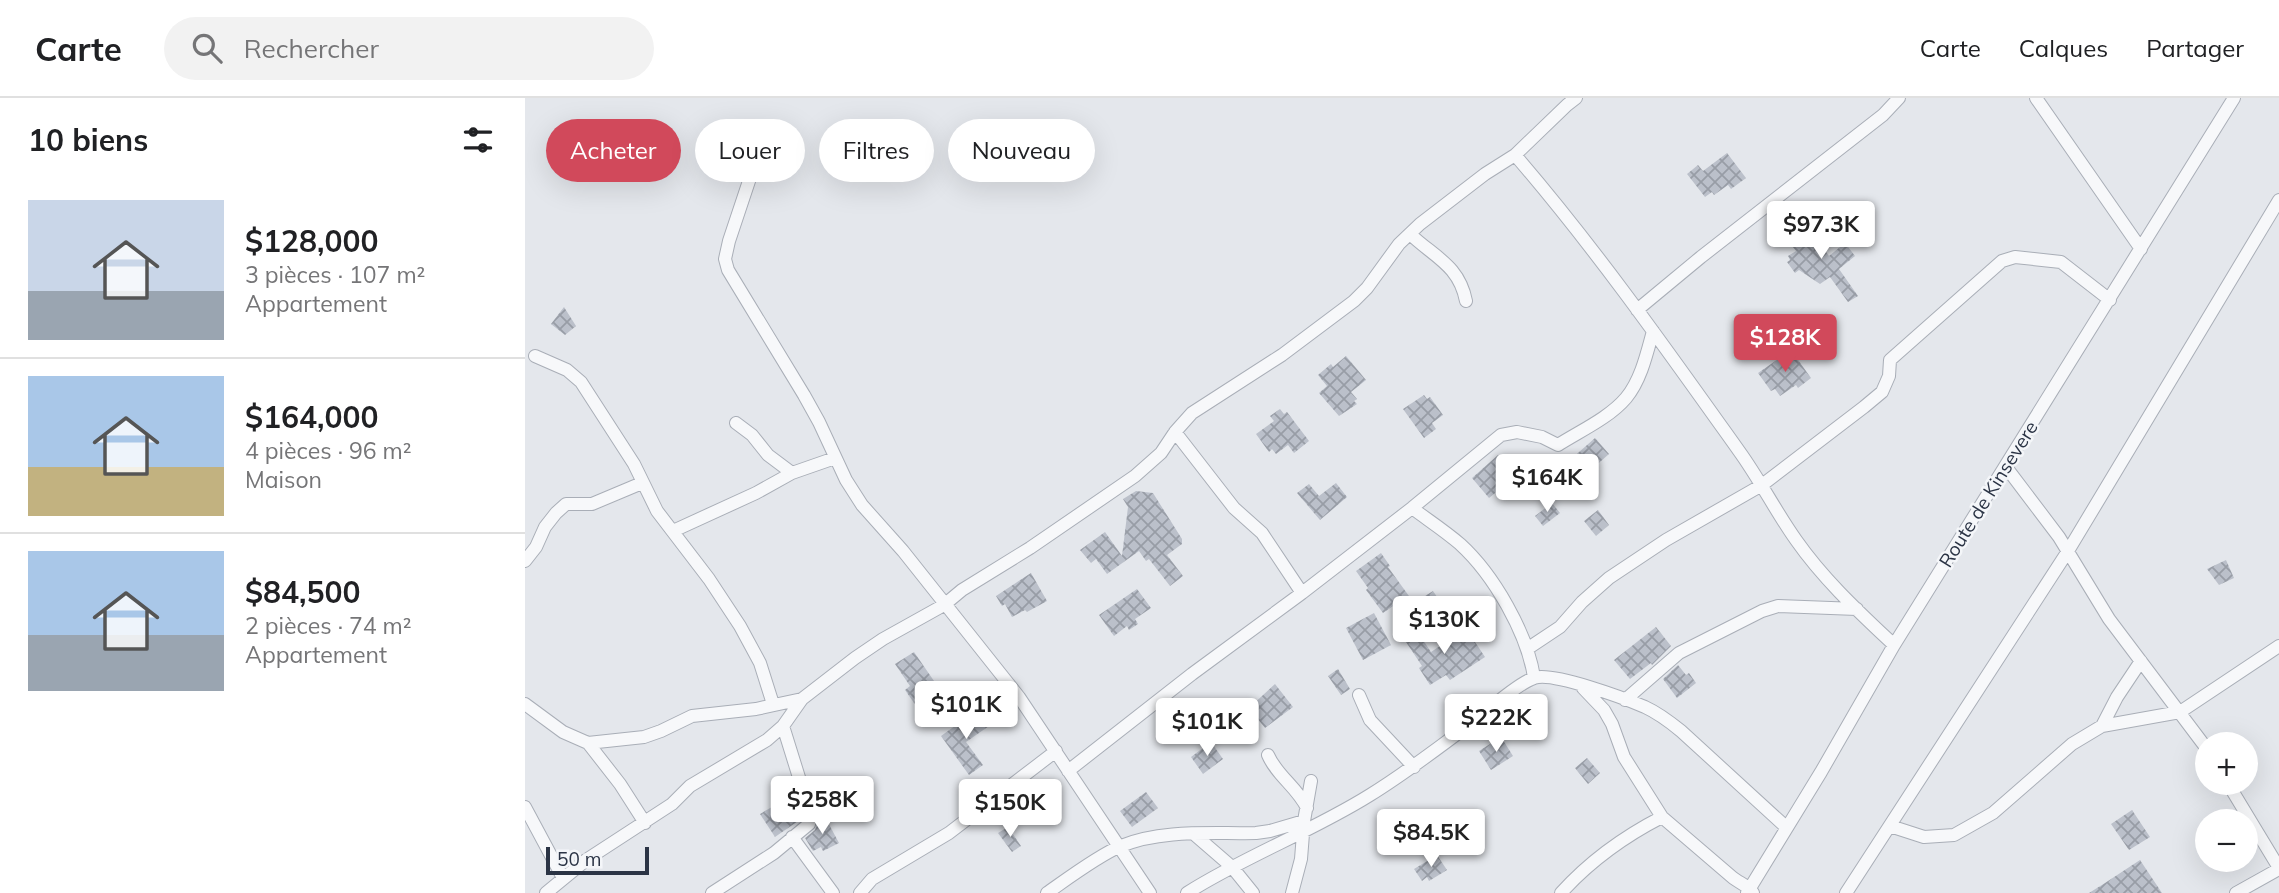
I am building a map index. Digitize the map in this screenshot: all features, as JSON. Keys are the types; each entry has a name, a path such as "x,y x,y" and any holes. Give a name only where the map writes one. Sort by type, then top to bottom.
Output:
{"street":[{"path":"545,893 672,804 690,786 767,740 783,726 802,699 883,639 944,605 962,590 1041,541 1135,476 1161,453 1192,413 1282,355 1354,301 1410,234 1476,181 1515,155 1576,98"},
{"path":"1637,310 1733,231 1883,115 1899,98"},
{"path":"2036,98 2141,249"},
{"name":"Route de Kinsevere","path":"1750,891 1894,645 2234,98"},
{"path":"1515,155 1571,221 1653,331 1812,561 1894,645"},
{"path":"749,182 729,241 725,260 728,270 804,395 846,480 862,505 903,551 1019,697 1150,893"},
{"path":"1846,893 2068,551 2279,200"},
{"path":"1410,234 1423,247 1452,267 1464,289 1466,301"},
{"path":"1527,649 1560,627 1582,602 1609,578 1666,540 1762,485 1882,392 1889,376 1890,360 2002,261 2015,257 2061,262 2110,300"},
{"path":"1068,771 1412,508 1501,435 1517,432 1542,437 1558,445 1615,408 1633,387 1653,331"},
{"path":"535,356 567,370 581,382 634,464 657,511 709,579 740,626 760,663 773,704"},
{"path":"736,423 752,435 768,455 792,472"},
{"path":"1175,432 1234,508 1262,533 1302,593"},
{"path":"673,531 756,493 792,472 835,458"},
{"path":"2006,467 2059,537 2109,620 2195,733"},
{"path":"525,561 545,527 566,504 591,504 642,483"},
{"path":"1412,508 1455,539 1478,565 1512,617 1527,649 1534,677"},
{"path":"1625,700 1678,653 1762,611 1778,606 1857,609"},
{"path":"1890,826 1924,837 1955,835 1993,813 2072,744 2102,726 2180,712 2279,646"},
{"path":"2102,726 2141,661"},
{"path":"1047,893 1118,847 1160,835 1270,831 1305,821 1370,795 1414,766 1534,677 1556,678 1646,708 1681,731 1786,827"},
{"path":"1581,685 1604,710 1625,757 1662,817 1750,891"},
{"path":"1359,695 1370,720 1414,766"},
{"path":"588,743 644,737 692,716 756,709 802,699"},
{"path":"525,704 563,732 588,743 620,784 645,823"},
{"path":"712,893 774,853 809,824 811,816 783,726"},
{"path":"860,893 873,879 949,833 1056,751"},
{"path":"1268,755 1279,774 1300,794 1305,821"},
{"path":"1292,893 1301,859 1311,781"},
{"path":"2235,795 2279,868 2236,893"},
{"path":"525,807 563,878"},
{"path":"1561,893 1596,860 1637,830 1662,817"},
{"path":"1188,893 1305,821"},
{"path":"1195,835 1232,867 1253,893"},
{"path":"792,837 833,893"}],"building":[{"path":"1727,153 1746,178 1731,189 1728,185 1714,195 1712,192 1705,197 1687,174 1698,165 1703,171"},
{"path":"1800,223 1829,256 1845,243 1855,256 1839,269 1858,296 1848,302 1830,277 1820,284 1799,270 1795,273 1787,262 1790,260 1788,256 1796,251 1792,246 1797,242 1791,229"},
{"path":"564,307 576,326 565,335 551,324"},
{"path":"1791,350 1811,378 1798,388 1796,385 1780,396 1775,389 1771,391 1758,373"},
{"path":"1346,356 1366,380 1351,392 1357,399 1354,401 1357,404 1339,416 1319,393 1327,386 1318,375"},
{"path":"1424,395 1427,399 1430,397 1443,415 1432,423 1436,429 1424,438 1403,409"},
{"path":"1280,409 1284,414 1287,412 1309,441 1294,453 1288,445 1276,454 1272,449 1269,452 1256,434 1274,421 1270,416"},
{"path":"1595,438 1609,454 1584,476 1570,460"},
{"path":"1498,455 1516,476 1489,498 1472,478"},
{"path":"1336,483 1347,497 1320,520 1297,493 1309,484 1319,496"},
{"path":"1136,491 1153,493 1182,539 1182,544 1167,555 1183,576 1170,586 1149,559 1146,561 1139,551 1107,574 1096,559 1091,563 1080,550 1105,532 1122,556 1128,507 1123,499"},
{"path":"1552,503 1560,513 1543,526 1535,516"},
{"path":"1598,510 1609,525 1596,536 1584,521"},
{"path":"1381,553 1414,603 1433,591 1446,610 1417,628 1399,602 1383,613 1356,571"},
{"path":"2226,560 2234,578 2219,585 2207,569"},
{"path":"1031,573 1047,601 1012,617 1005,604 1002,606 996,596"},
{"path":"1137,589 1151,608 1135,619 1138,624 1129,630 1127,626 1114,636 1099,615"},
{"path":"1374,613 1391,645 1363,660 1346,628"},
{"path":"1656,627 1671,646 1652,665 1651,663 1630,679 1614,660"},
{"path":"1415,628 1431,652 1461,632 1463,637 1469,633 1485,657 1450,680 1446,675 1430,685 1419,668 1422,666 1402,636"},
{"path":"914,652 943,694 919,710 905,690 910,686 895,664"},
{"path":"1678,665 1686,675 1689,673 1696,683 1677,698 1663,679"},
{"path":"1338,669 1350,689 1341,695 1328,676"},
{"path":"1275,684 1293,707 1265,728 1249,708"},
{"path":"977,710 989,726 966,742 983,765 969,775 941,736"},
{"path":"1501,737 1513,756 1491,770 1479,751"},
{"path":"1211,742 1223,759 1203,774 1191,757"},
{"path":"1587,758 1600,773 1588,784 1575,768"},
{"path":"1146,792 1158,808 1132,827 1120,811"},
{"path":"795,798 801,819 775,837 760,814 777,804 779,808"},
{"path":"2132,810 2150,837 2129,850 2111,824"},
{"path":"824,815 839,843 823,851 821,847 813,851 805,838 815,830 819,818"},
{"path":"1008,827 1021,846 1012,852 998,833"},
{"path":"1437,855 1447,870 1429,881 1427,877 1422,881 1414,869"},
{"path":"2140,860 2162,893 2089,893 2105,883"}]}
